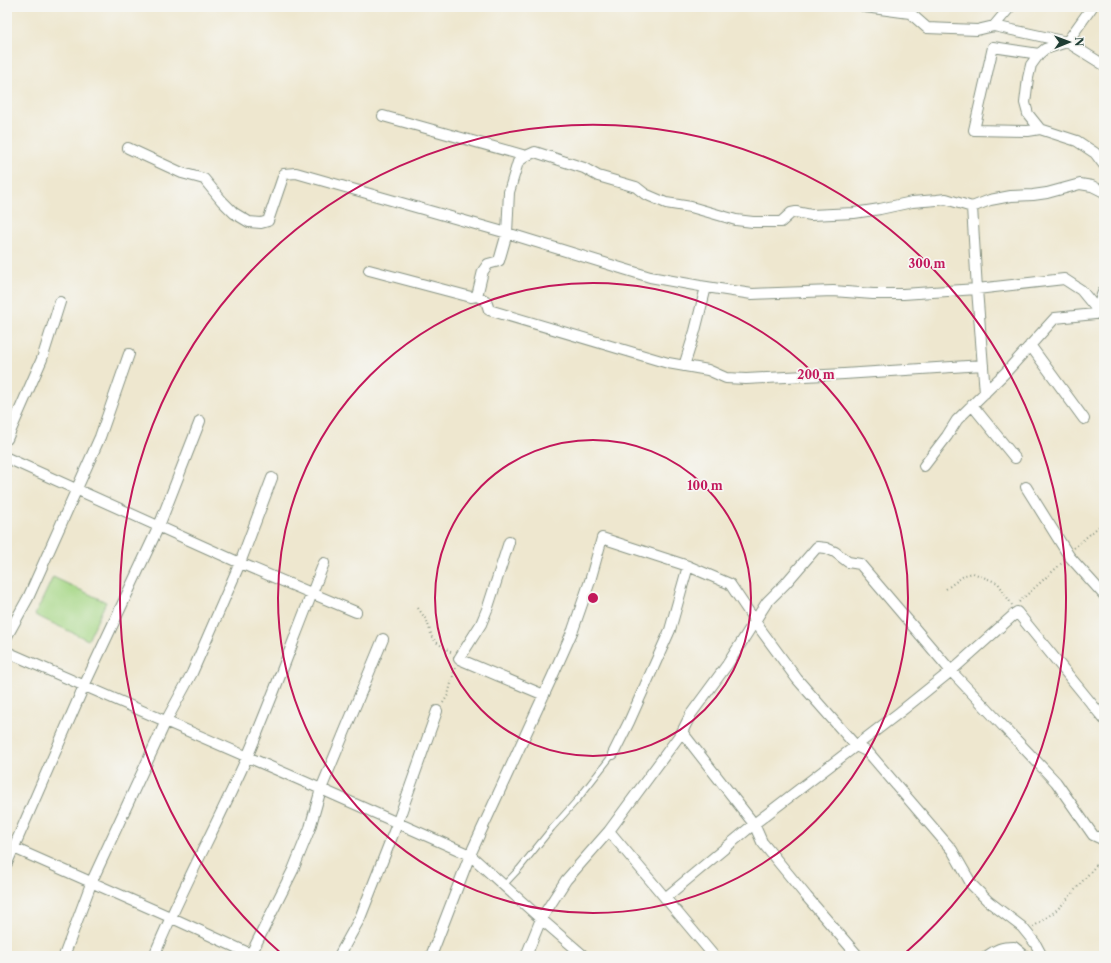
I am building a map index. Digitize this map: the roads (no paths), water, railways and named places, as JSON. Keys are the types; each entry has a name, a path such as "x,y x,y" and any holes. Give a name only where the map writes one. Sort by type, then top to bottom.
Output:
{"street":[{"path":"865,7 913,10 928,28 977,30 994,26 1067,42 1104,65"},
{"path":"994,26 1010,7"},
{"path":"1040,130 1028,114 1025,103 1031,65 1045,49 1067,42 1092,7"},
{"path":"1040,54 993,47 974,130 1040,130 1077,141 1095,153 1104,164"},
{"path":"383,116 526,156"},
{"path":"128,148 182,173 204,180 234,213 248,222 261,223 268,221 284,174 296,173 507,233 650,277 706,287 752,294 833,291 873,294 903,294 976,289 1064,279 1081,290 1101,315"},
{"path":"477,296 483,271 488,264 499,261 507,233 509,192 518,162 535,152 584,168 598,176 636,187 645,194 666,203 691,207 736,220 753,222 781,222 791,213 796,212 811,215 854,213 880,210 912,202 946,199 972,207 990,200 1010,196 1047,193 1080,184 1092,186 1104,192"},
{"path":"972,207 976,289 985,393"},
{"path":"369,270 471,297 477,296 486,301 489,310 668,363 708,370 726,378 746,379 983,365"},
{"path":"684,366 695,331 706,287"},
{"path":"1101,315 1102,295 1104,291"},
{"path":"7,439 42,359 60,302"},
{"path":"924,466 947,436 957,420 1006,372 1056,318 1095,314 1101,315"},
{"path":"1030,346 1084,419"},
{"path":"7,636 28,598 78,489 100,437 129,354"},
{"path":"972,405 1015,458"},
{"path":"7,863 10,846 159,526 200,421"},
{"path":"7,458 240,563 356,612"},
{"path":"64,956 92,882 166,721 192,673 240,563 272,478"},
{"path":"1026,487 1069,556 1104,595"},
{"path":"431,956 470,855 573,630 590,581 602,538 688,566 730,584 797,679 856,746 868,752 952,850 972,885 988,901 1022,927 1036,943 1042,956"},
{"path":"509,542 488,608 481,624 459,659 544,695"},
{"path":"526,956 541,919 566,880 609,831 682,732 691,714 727,665 767,602 786,583 817,547 826,548 835,552 848,562 860,564 951,671 1056,782 1094,835 1104,840"},
{"path":"154,956 170,916 247,757 276,690 324,564"},
{"path":"613,754 670,630 688,566"},
{"path":"665,898 754,824 951,671 1016,610 1104,719"},
{"path":"10,846 170,916 252,955 293,870 310,828 322,789 383,639"},
{"path":"7,652 470,855 503,886 584,956"},
{"path":"339,956 360,918 397,824 437,711"},
{"path":"682,732 754,824 762,842 858,956"},
{"path":"609,831 714,956"},
{"path":"987,956 998,948 1006,947 1014,947 1025,956"}],"lane":[{"path":"503,886 578,799 613,754"}]}
